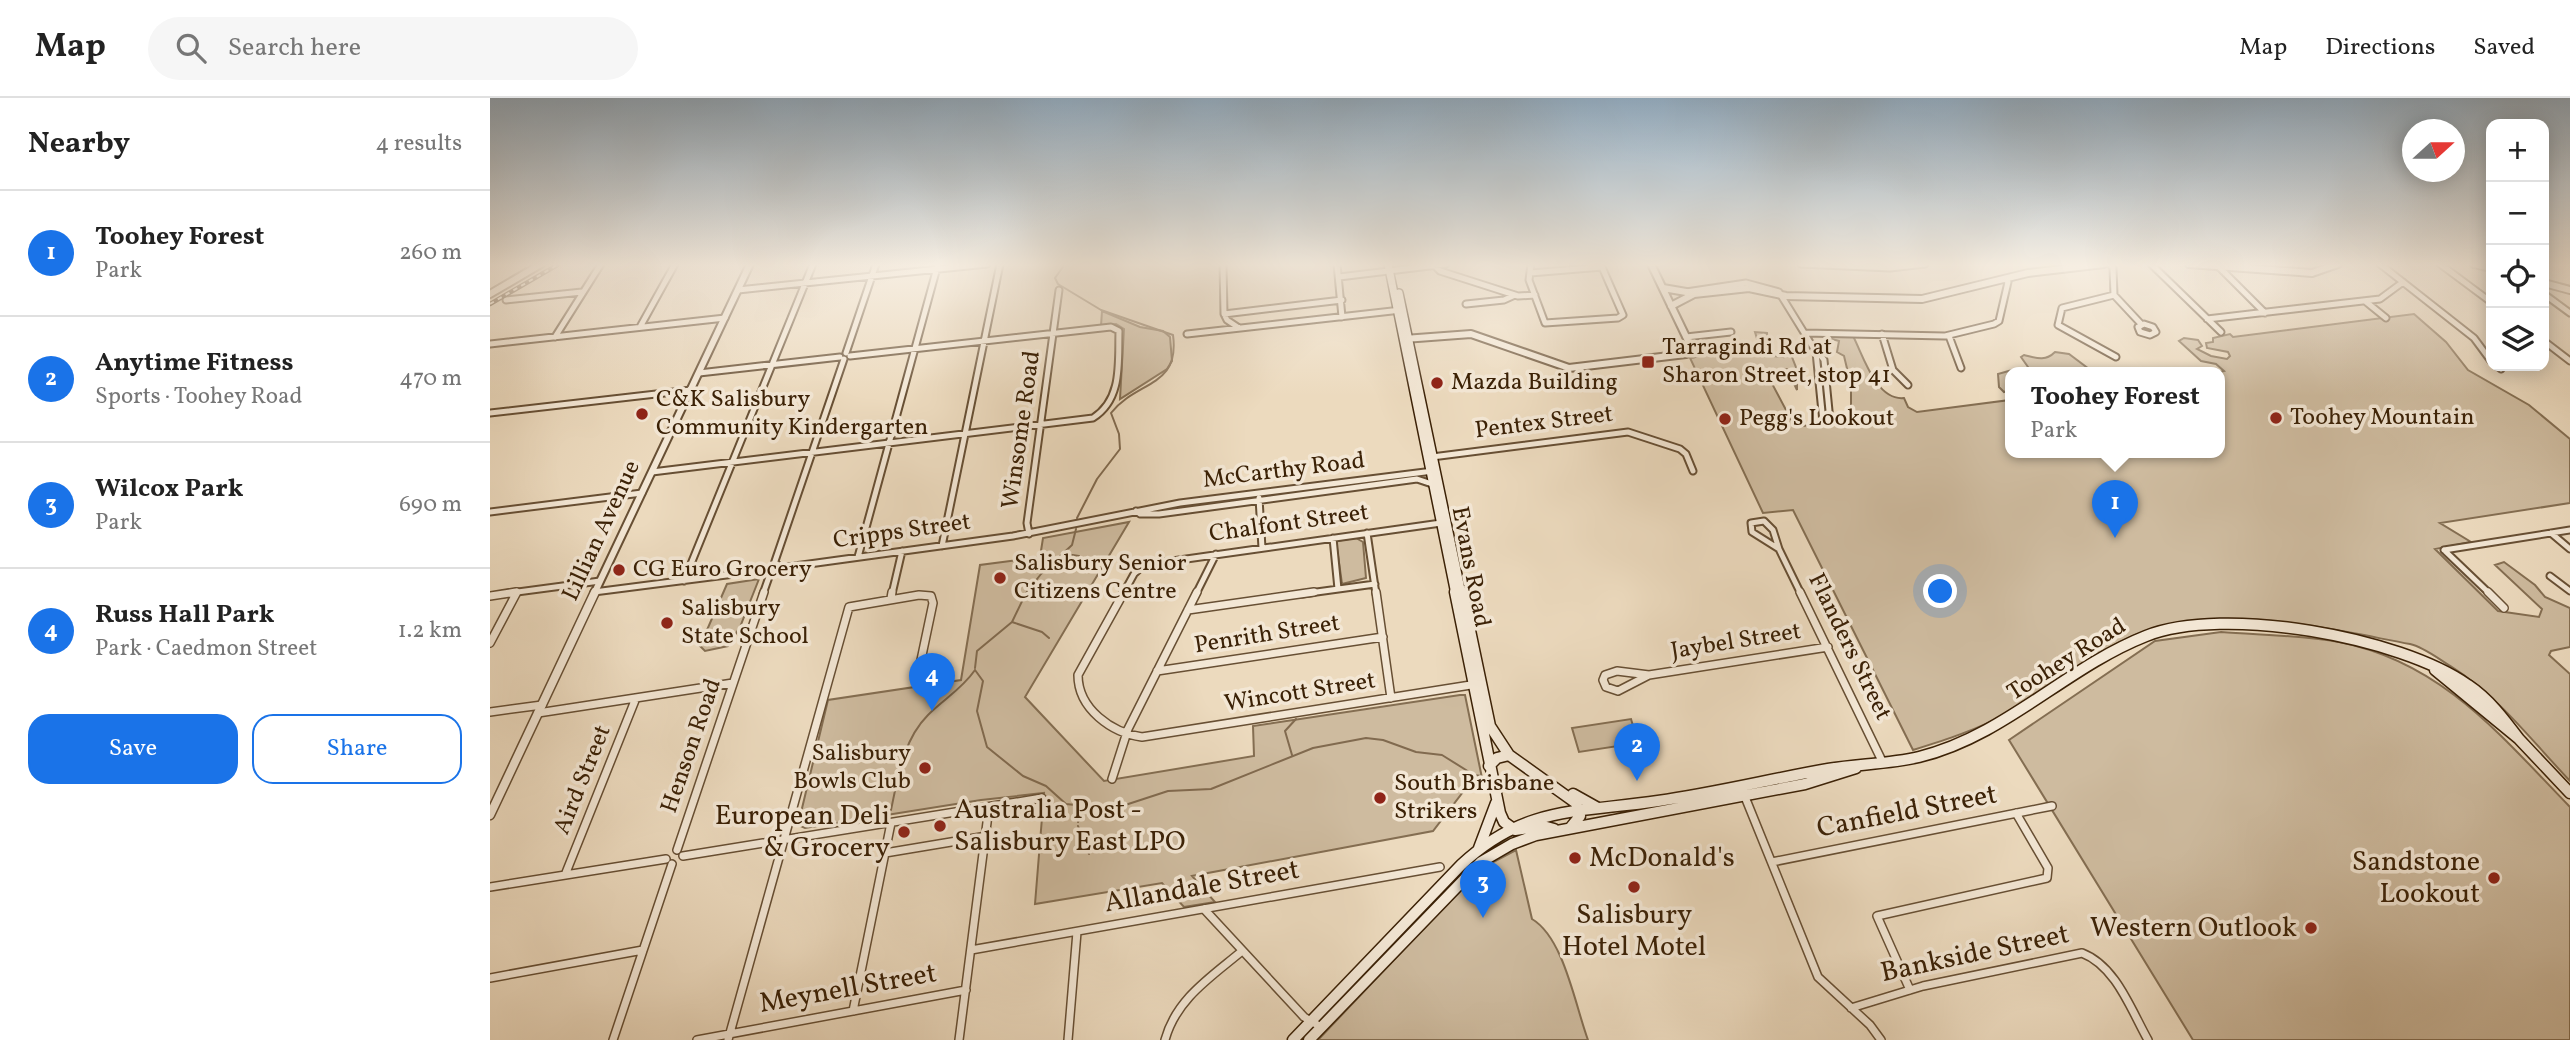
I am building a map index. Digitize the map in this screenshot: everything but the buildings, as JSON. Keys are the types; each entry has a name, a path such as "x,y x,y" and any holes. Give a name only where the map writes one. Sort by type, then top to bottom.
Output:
{"main road":[{"name":"Evans Road","path":"1400,310 1476,684 1489,766 1502,819 1510,828"},
{"name":"Evans Road","path":"1433,471 1432,484 1476,684 1488,719 1496,738 1509,755 1566,794"},
{"name":"Toohey Road","path":"1479,848 1510,828 1533,820 1580,811 1805,784 1857,768 1941,752 1972,741 2107,655 2147,635 2171,629 2224,625 2317,632 2390,647 2447,672 2475,691 2512,727 2519,739 2570,793"},
{"path":"1489,766 1497,758 1509,755"},
{"name":"Toohey Road","path":"1309,1040 1481,862 1512,844 1571,827 1742,791"},
{"path":"1566,794 1574,794 1600,809"},
{"path":"1566,794 1577,803 1580,811 1578,819 1571,827"},
{"path":"1293,1040 1479,848 1497,801"},
{"path":"1510,828 1523,830 1544,827 1558,830"}],"street":[{"path":"555,337 572,308"},
{"path":"640,327 651,308"},
{"name":"Lillian Avenue","path":"490,815 730,308"},
{"path":"684,580 796,308"},
{"path":"594,592 767,572 777,566 861,308"},
{"path":"858,557 926,308"},
{"path":"943,546 991,308"},
{"name":"Winsome Road","path":"1029,534 1027,523 1056,308"},
{"path":"1224,308 1227,320 1239,328"},
{"path":"1224,314 1275,308"},
{"path":"1342,308 1342,317"},
{"path":"1541,308 1548,324 1618,318 1623,315 1620,308"},
{"path":"1406,339 1471,334 1569,369 1684,355 1691,349 1672,308"},
{"path":"1789,308 1823,358 1830,421"},
{"path":"1805,333 1949,336 1999,321 2003,308"},
{"path":"2062,308 2058,325 2116,357"},
{"path":"2127,308 2142,324"},
{"path":"2196,308 2221,332"},
{"path":"2260,308 2265,313"},
{"path":"2207,319 2304,308"},
{"path":"2374,308 2386,318"},
{"path":"2436,308 2474,338 2486,354"},
{"path":"1187,334 1400,310"},
{"path":"490,344 725,318"},
{"path":"652,472 1097,417 1113,397 1119,331 1117,328 1053,333 699,373"},
{"path":"1686,337 1731,332"},
{"path":"1882,334 1892,369 1908,385"},
{"path":"1949,336 1961,368"},
{"path":"1812,344 1817,356 1823,422"},
{"path":"2549,345 2570,361"},
{"path":"490,413 691,390"},
{"name":"Pentex Street","path":"1431,457 1628,432 1683,451 1693,471"},
{"name":"McCarthy Road","path":"1029,534 1136,511 1433,471"},
{"name":"McCarthy Road","path":"1136,511 1140,514 1159,514 1417,479 1432,484"},
{"path":"490,512 642,493"},
{"path":"1259,493 1262,548"},
{"name":"Flanders Street","path":"1779,549 1752,532 1751,523 1760,520 1767,523 1777,538 1779,549 1883,763"},
{"name":"Chalfont Street","path":"1126,734 1111,727 1083,698 1076,685 1078,676 1140,567 1152,563 1441,523"},
{"path":"2504,608 2444,551 2570,530"},
{"path":"1367,533 1391,698"},
{"path":"2551,533 2570,549"},
{"name":"Cripps Street","path":"777,566 1029,534"},
{"path":"1333,538 1338,589"},
{"path":"891,598 902,551"},
{"path":"1112,779 1126,734 1216,554"},
{"name":"Henson Road","path":"680,853 767,572"},
{"path":"2550,576 2570,591"},
{"path":"490,596 600,581"},
{"path":"1188,610 1375,584"},
{"path":"490,643 517,592"},
{"path":"729,1037 849,607 919,594 930,596 933,603 917,679"},
{"name":"Penrith Street","path":"1157,671 1383,637"},
{"name":"Jaybel Street","path":"1649,675 1618,691 1606,687 1603,680 1605,675 1612,671 1649,675 1828,647"},
{"path":"490,712 636,698 733,683"},
{"name":"Wincott Street","path":"1126,734 1149,736 1476,684"},
{"name":"Aird Street","path":"565,875 636,698"},
{"path":"1742,791 1818,977 1870,1025 1881,1040"},
{"path":"490,887 669,862 680,853 783,840 1042,798"},
{"name":"Canfield Street","path":"1772,862 2052,806"},
{"path":"959,1040 989,807"},
{"path":"1910,990 1877,916 2047,878 2049,868 2016,813"},
{"path":"853,1011 891,823"},
{"path":"885,853 986,836"},
{"path":"613,1040 669,862"},
{"name":"Allandale Street","path":"971,950 1440,867"},
{"path":"1204,909 1310,1022 1321,1027"},
{"path":"1069,1040 1076,932"},
{"path":"490,978 643,950"},
{"path":"1165,1040 1175,1012 1242,951"},
{"name":"Bankside Street","path":"1851,1009 1859,1003 1910,990 2076,953 2088,953 2105,967 2148,1040"},
{"name":"Meynell Street","path":"697,1040 729,1037 965,990"}],"shaded area":[{"path":"1102,311 1140,327 1163,331 1170,337 1172,361 1167,369 1120,399 1124,329 1116,324 1101,326"},
{"path":"2414,314 2446,342 2468,370 2529,405 2570,439 2570,503 2440,523 2471,542 2435,549 2498,611 2539,617 2542,609 2495,565 2504,562 2535,585 2545,597 2570,608 2570,647 2551,651 2549,655 2570,674 2570,781 2485,692 2421,648 2307,625 2234,619 2198,620 2165,625 2133,636 2084,662 1996,719 1913,750 1793,510 1763,513 1690,358 1723,347 1748,348 1758,342 1755,332 1767,333 1768,345 1774,356 1783,357 1780,349 1788,347 1797,370 1797,390 1787,369 1779,369 1769,378 1795,427 1851,420 1851,385 1844,356 1837,352 1839,341 1818,335 1853,336 1878,385 1894,397 1904,398 1908,407 1917,412 2005,401 2005,458 2225,458 2225,367 2201,361 2179,341 2184,338 2198,340 2202,346 2197,349 2211,356 2227,359 2230,356 2228,352 2207,348 2206,343 2213,342 2213,338 2230,334 2233,337"},
{"path":"2055,352 2069,354 2086,367 2028,367 2021,357 2024,355 2044,358"},
{"path":"2005,372 2005,392 1999,387 1998,374"},
{"path":"1129,522 1025,697 1104,781 1254,756 1253,726 1460,695 1465,695 1482,778 1473,779 1433,831 1192,876 1215,902 1184,907 1162,883 1035,904 1044,793 981,800 805,828 798,825 828,700 961,680 980,565 1040,557 1043,538"},
{"path":"1356,538 1363,542 1366,578 1342,584 1336,541"},
{"path":"759,579 740,627 728,646 705,651 700,646 727,584"},
{"path":"2221,632 2339,642 2376,652 2409,666 2467,705 2570,807 2570,1040 2193,1040 2009,740 2155,641"},
{"path":"1631,719 1638,743 1579,752 1572,728"},
{"path":"1516,850 1532,919 1543,928 1560,956 1588,1040 1318,1040 1480,869"}],"waterway":[{"path":"1077,518 1097,479 1120,449 1119,434 1111,413 1121,402 1163,374 1170,365 1173,352 1173,335 1098,308"},
{"path":"1012,622 1026,593 1041,574 1072,545 1076,529"},
{"path":"1066,554 1079,556"},
{"path":"975,668 977,651 1012,622"},
{"path":"1012,622 1042,632 1049,638"},
{"path":"891,810 903,760 913,736 928,715 975,670 983,681 977,711 987,747 1023,776 1046,786 1066,804 1085,806"},
{"path":"1292,755 1285,731 1296,719"},
{"path":"1085,806 1113,809 1168,791 1211,789 1313,748 1366,738 1383,740 1416,752 1442,755 1474,775 1481,776"},
{"path":"1078,822 1085,806"},
{"path":"1078,826 1089,854"}],"place":[{"name":"Tarragindi Rd at Sharon Street, stop 41","path":"1648,362"},
{"name":"Mazda Building","path":"1437,383"},
{"name":"C&K Salisbury Community Kindergarten","path":"642,414"},
{"name":"Toohey Mountain","path":"2276,418"},
{"name":"Pegg's Lookout","path":"1725,419"},
{"name":"Toohey Forest","path":"2115,538"},
{"name":"CG Euro Grocery","path":"619,570"},
{"name":"Salisbury Senior Citizens Centre","path":"1000,578"},
{"name":"Salisbury State School","path":"667,623"},
{"name":"Russ Hall Park","path":"932,711"},
{"name":"Salisbury Bowls Club","path":"925,768"},
{"name":"Anytime Fitness","path":"1637,781"},
{"name":"South Brisbane Strikers","path":"1380,798"},
{"name":"Australia Post - Salisbury East LPO","path":"940,826"},
{"name":"European Deli & Grocery","path":"904,832"},
{"name":"McDonald's","path":"1575,858"},
{"name":"Sandstone Lookout","path":"2494,878"},
{"name":"Salisbury Hotel Motel","path":"1634,887"},
{"name":"Wilcox Park","path":"1483,918"},
{"name":"Western Outlook","path":"2311,928"}]}
